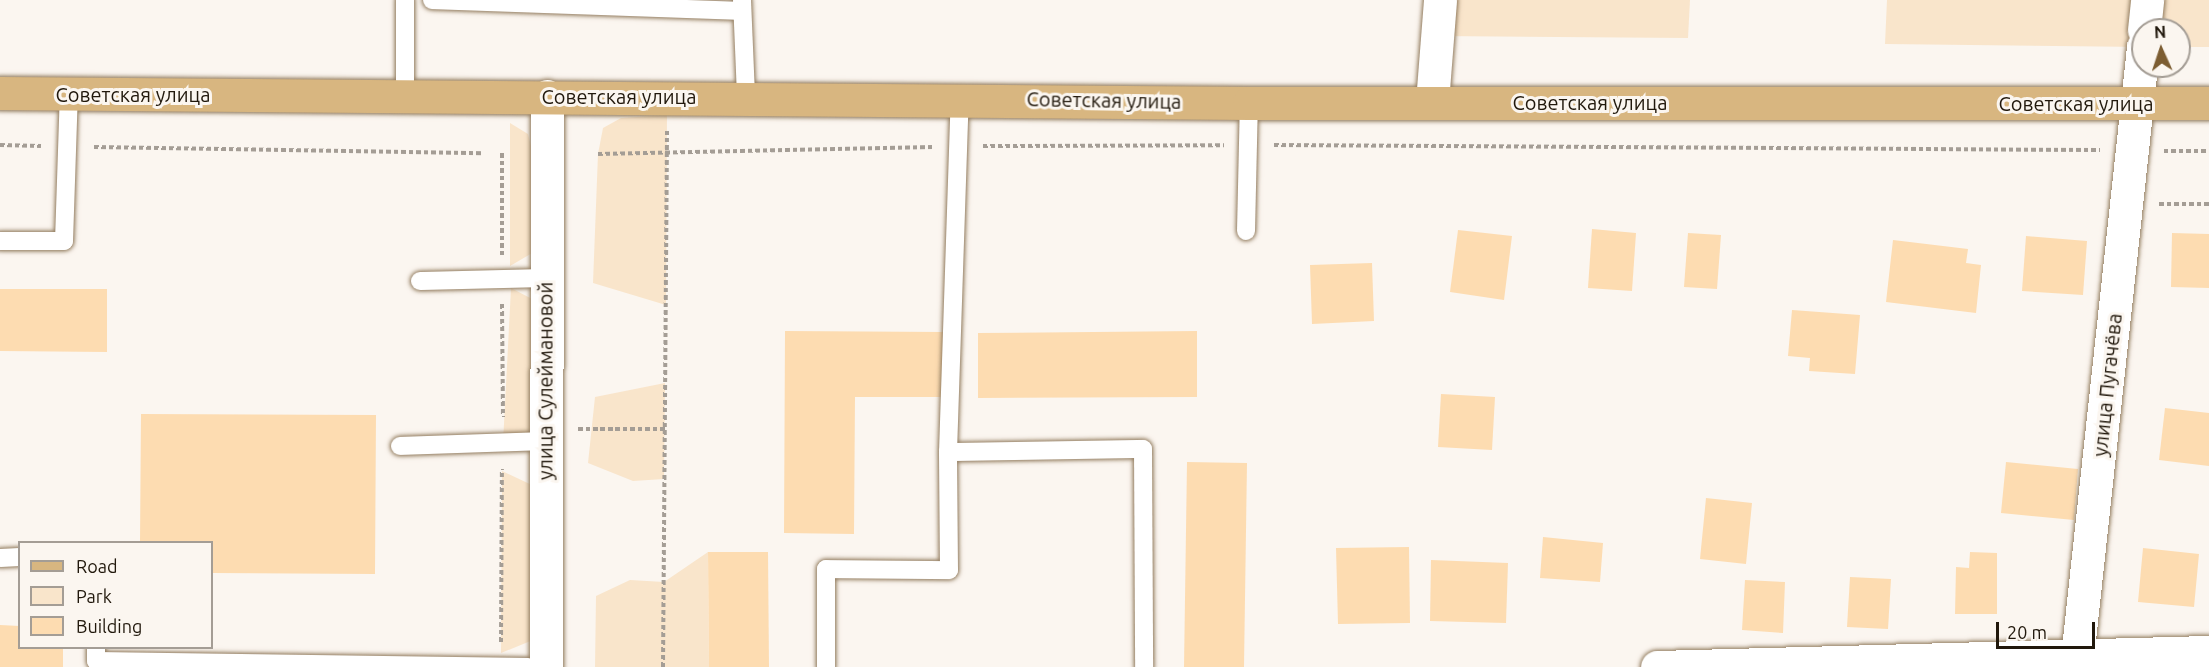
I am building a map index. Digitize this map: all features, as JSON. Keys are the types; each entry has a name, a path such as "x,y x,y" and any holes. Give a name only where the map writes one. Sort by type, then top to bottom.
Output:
{"main road":[{"name":"Советская улица","path":"0,93 960,98 1249,102 2209,103"}],"street":[{"path":"1432,102 1440,0"},
{"path":"2145,18 2147,0"},
{"name":"улица Пугачёва","path":"2076,660 2140,78"},
{"name":"улица Сулеймановой","path":"546,667 544,435 548,96"},
{"path":"1657,667 2076,660 2209,652"}],"lane":[{"path":"405,0 405,95"},
{"path":"432,0 742,5 746,97"},
{"path":"0,241 64,241 69,93"},
{"path":"826,667 826,569 949,570 948,452 960,98"},
{"path":"1246,231 1249,102"},
{"path":"420,281 546,278"},
{"path":"400,446 503,443 544,435"},
{"path":"948,452 1143,449 1144,667"},
{"path":"0,558 18,557"},
{"path":"96,649 96,661 528,667"}],"path":[{"path":"598,154 958,146 1248,145 2209,151"},
{"path":"0,146 484,153"},
{"path":"501,666 502,153"},
{"path":"663,667 667,154"},
{"path":"2127,204 2209,204"},
{"path":"544,435 665,429"}],"green space":[{"path":"1440,0 1690,0 1688,38 1437,36"},
{"path":"1887,0 2209,0 2209,47 2191,47 2191,18 2131,18 2131,47 1885,44"},
{"path":"667,115 666,305 593,283 598,154 603,128 621,118"},
{"path":"510,123 528,134 533,154 534,252 510,266"},
{"path":"511,288 534,300 536,431 503,443"},
{"path":"665,383 664,479 633,481 588,463 595,397"},
{"path":"502,471 534,486 533,640 501,653"},
{"path":"708,552 709,667 595,667 596,596 630,580 664,582"}],"building":[{"path":"1592,229 1636,233 1632,291 1588,288"},
{"path":"1458,230 1512,236 1504,300 1450,292"},
{"path":"1688,233 1721,235 1717,289 1684,287"},
{"path":"2172,233 2209,234 2209,288 2171,287"},
{"path":"2026,236 2087,241 2083,295 2022,291"},
{"path":"1893,240 1968,249 1966,263 1981,265 1976,313 1886,302"},
{"path":"1372,263 1374,321 1312,324 1310,265"},
{"path":"0,289 107,289 107,352 0,351"},
{"path":"1792,310 1860,315 1855,374 1809,371 1810,358 1788,356"},
{"path":"785,331 943,332 943,397 855,397 854,534 784,533"},
{"path":"1197,331 1197,397 978,398 978,333"},
{"path":"1441,394 1495,397 1492,450 1438,447"},
{"path":"2165,408 2209,413 2209,466 2159,460"},
{"path":"141,414 376,415 375,574 213,573 213,541 140,541"},
{"path":"1187,462 1247,463 1244,667 1184,667"},
{"path":"2006,462 2078,469 2074,520 2001,513"},
{"path":"1706,498 1752,503 1746,564 1700,559"},
{"path":"1543,537 1603,543 1600,582 1540,578"},
{"path":"1409,547 1410,623 1338,624 1336,548"},
{"path":"2143,548 2199,554 2194,607 2138,602"},
{"path":"708,552 768,552 769,667 709,667"},
{"path":"1970,552 1997,553 1997,614 1955,614 1956,567 1969,568"},
{"path":"1431,560 1508,563 1506,623 1430,621"},
{"path":"1850,577 1891,579 1888,629 1847,627"},
{"path":"1745,580 1785,582 1783,633 1742,630"},
{"path":"0,625 18,626 18,649 63,649 63,667 0,667"}]}
